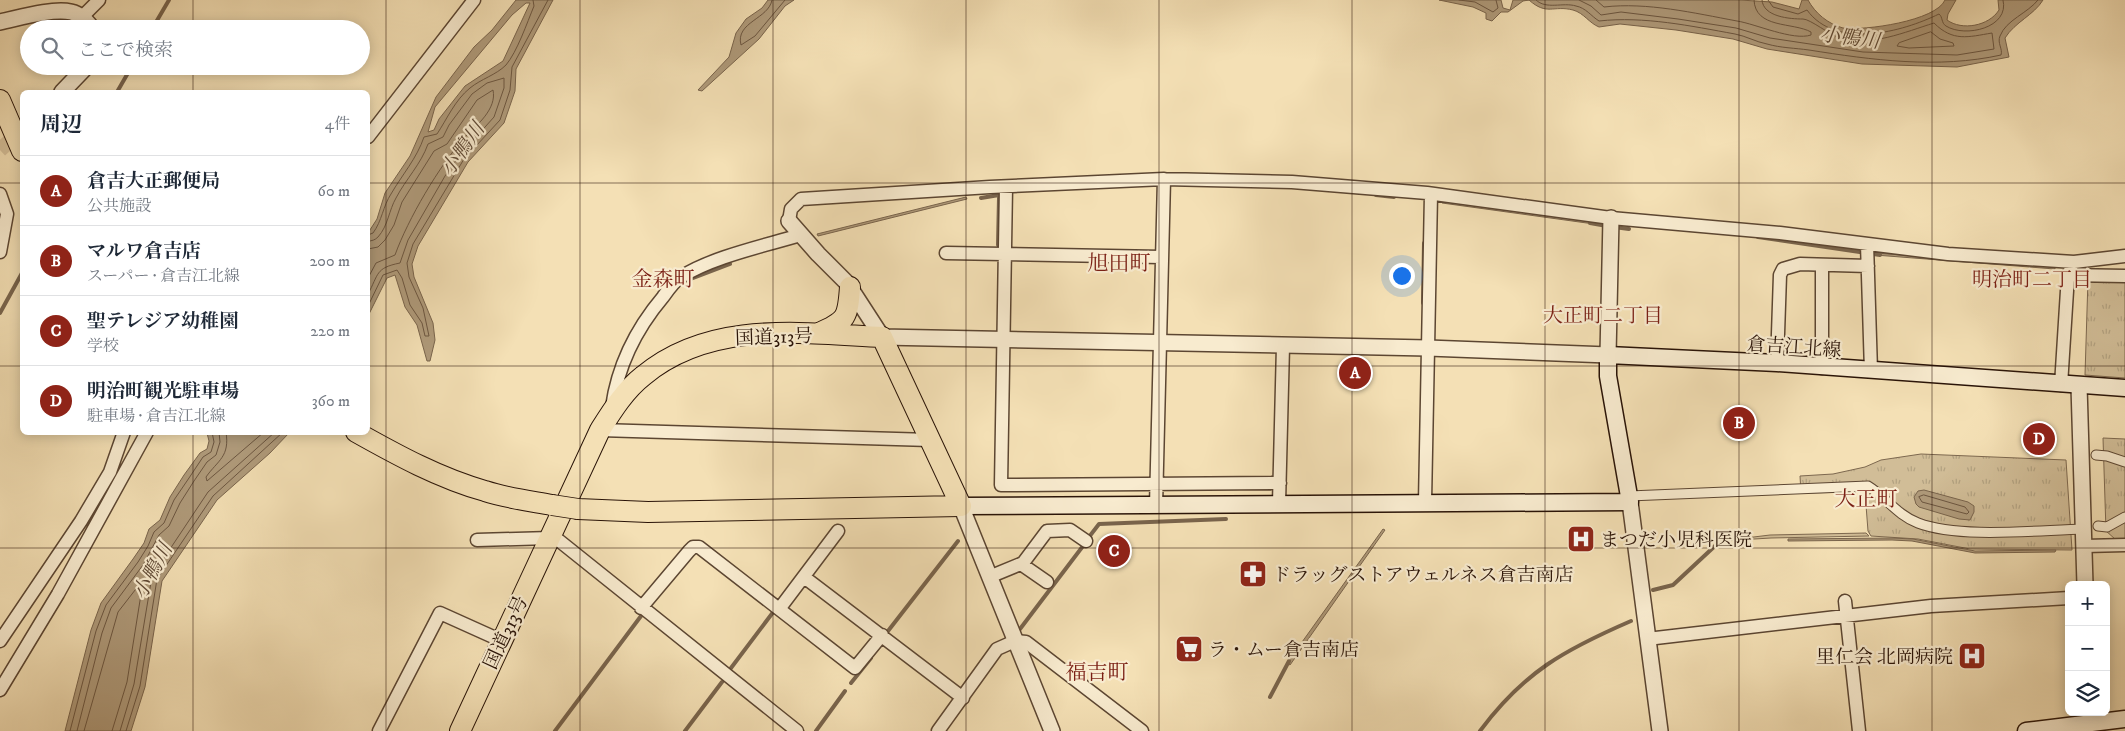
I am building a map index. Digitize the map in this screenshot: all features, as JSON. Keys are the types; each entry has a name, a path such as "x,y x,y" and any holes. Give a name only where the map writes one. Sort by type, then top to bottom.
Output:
{"highway":[{"path":"0,100 20,145"},
{"path":"817,334 840,323 847,315 850,287"},
{"name":"国道313号","path":"460,731 500,640 551,537 600,430 612,412 642,376 698,344 741,334 817,334 882,337"},
{"path":"361,435 402,458 449,479 486,492 578,509 648,512 961,506 882,337"}],"main road":[{"name":"倉吉江北線","path":"1608,355 1777,364 2125,388"},
{"path":"961,506 1156,506 1630,499 1608,376 1608,355"},
{"path":"2026,731 2087,722 2125,719"}],"street":[{"path":"82,17 99,0"},
{"path":"370,134 474,0"},
{"path":"0,22 51,13 71,12 85,20"},
{"path":"64,90 78,75"},
{"path":"1156,506 1164,180"},
{"path":"1611,218 1608,355 1428,348 882,337 850,287 789,221 791,209 801,199 1164,180 1292,182 1431,194 1611,218 1780,233 1948,254 2074,262 2125,256"},
{"path":"1006,187 1001,485 1280,483"},
{"path":"0,194 7,214 0,252"},
{"path":"1426,502 1431,194"},
{"path":"612,412 618,376 643,321 679,277 707,264 800,235"},
{"path":"1867,244 1871,371"},
{"path":"946,253 1161,258"},
{"path":"2061,385 2068,274 2074,262"},
{"path":"1777,364 1780,275 1783,269 1800,264 1868,266"},
{"path":"1822,265 1822,368"},
{"path":"2068,274 2125,276"},
{"path":"1279,503 1283,346"},
{"path":"2079,386 2091,528 2085,546 2085,581"},
{"path":"600,430 930,440"},
{"path":"0,641 81,521 110,472 123,435"},
{"path":"0,690 58,594 145,435"},
{"path":"2096,454 2125,462"},
{"path":"1660,731 1630,499 1868,486 1889,506 1918,522 1948,529 1995,532 2107,527 2125,517"},
{"path":"961,506 1052,731"},
{"path":"989,577 1021,564 1047,531 1070,530 1086,541"},
{"path":"780,608 838,531"},
{"path":"477,540 551,537 797,731"},
{"path":"2085,546 2125,545"},
{"path":"641,608 689,551 694,547 699,547 855,668 882,635"},
{"path":"1021,564 1047,582"},
{"path":"804,577 963,698"},
{"path":"1648,638 1931,606 2065,598"},
{"path":"1844,602 1859,731"},
{"path":"379,731 440,613 500,640"},
{"path":"938,731 997,649 1015,641 1026,642 1142,731"}],"green space":[{"path":"2088,279 2125,281 2125,378 2085,375"},
{"path":"2103,438 2125,439 2125,539 2115,539 2106,531"},
{"path":"1921,454 2066,460 2072,550 1970,549 1918,539 1871,536 1868,531 1865,492 1801,493 1800,476 1833,474 1865,467 1881,460"},
{"path":"1866,533 1869,536 1721,541 1770,535"}],"water":[{"name":"小鴨川","path":"516,0 553,0 516,69 515,91 504,123 468,162 418,246 412,264 414,277 433,323 435,340 430,361 427,361 417,325 405,307 395,275 387,278 370,312 370,230 377,219 385,193 410,156 436,97 474,47 492,30","holes":["526,3 530,3 503,61 465,86 439,119 434,130 428,132 435,107 512,15"]},
{"path":"768,0 794,0 785,6 759,39 702,91 698,90 729,57 736,33 746,19 762,8"},
{"path":"1439,0 1501,0 1503,8 1510,10 1513,0 1529,0 1523,1 1508,12 1501,12 1492,21 1486,19 1486,13 1473,7"},
{"name":"小鴨川","path":"1529,0 1740,0 1772,2 1799,9 1802,0 1808,0 1818,14 1827,21 1843,28 1853,29 1882,26 1914,19 1928,14 1939,7 1945,0 1956,0 1948,14 1947,20 1967,26 1982,23 1995,15 1999,10 1998,0 2043,0 2005,38 2009,57 1957,67 1862,64 1767,49 1733,39 1676,30 1620,24 1599,27 1577,11 1541,8"},
{"path":"966,197 967,199 818,236 817,234"},
{"path":"1443,201 1593,222 1594,224 1442,203"},
{"path":"1876,253 2055,267 2055,269 1875,255"},
{"name":"小鴨川","path":"208,435 287,435 270,453 217,500 162,581 145,687 131,731 65,731 91,630 101,603 144,543 149,529 160,520 170,497 200,453 207,449 209,441"},
{"path":"1924,490 1968,502 1974,506 1974,512 1970,520 1959,519 1919,507 1914,497 1918,491"},
{"path":"1383,529 1385,530 1290,665 1287,663"},
{"path":"1788,539 1913,539 1975,551 2056,550 2055,552 1975,553 1912,541 1788,541"}],"waterway":[{"path":"157,20 169,0"},
{"path":"118,90 127,75"},
{"path":"981,198 999,195"},
{"path":"1376,195 1394,197"},
{"path":"998,245 999,198"},
{"path":"1590,223 1607,226"},
{"path":"1614,227 1629,229"},
{"path":"1758,237 1880,255"},
{"path":"1423,303 1424,243"},
{"path":"688,280 730,264"},
{"path":"0,313 20,277"},
{"path":"1089,537 1099,524 1226,519"},
{"path":"888,631 958,541"},
{"path":"1653,590 1673,585 1716,545 1721,543"},
{"path":"1020,629 1083,546"},
{"path":"731,668 774,611"},
{"path":"555,731 641,616"},
{"path":"1480,731 1496,711 1529,678 1565,653 1631,621"},
{"path":"851,683 871,658"},
{"path":"1270,697 1289,661"},
{"path":"685,731 722,682"},
{"path":"816,731 845,691"}],"tunnel":[{"path":"0,150 20,132"}],"place":[{"name":"倉吉大正郵便局","path":"1355,373"},
{"name":"マルワ倉吉店","path":"1739,423"},
{"name":"明治町観光駐車場","path":"2039,439"},
{"name":"まつだ小児科医院","path":"1581,539"},
{"name":"聖テレジア幼稚園","path":"1114,551"},
{"name":"ドラッグストアウェルネス倉吉南店","path":"1253,574"},
{"name":"ラ・ムー倉吉南店","path":"1189,649"},
{"name":"里仁会 北岡病院","path":"1972,656"}],"district":[{"name":"旭田町","path":"1119,263"},
{"name":"金森町","path":"663,279"},
{"name":"明治町二丁目","path":"2032,279"},
{"name":"大正町二丁目","path":"1603,315"},
{"name":"大正町","path":"1866,499"},
{"name":"福吉町","path":"1097,672"}]}
